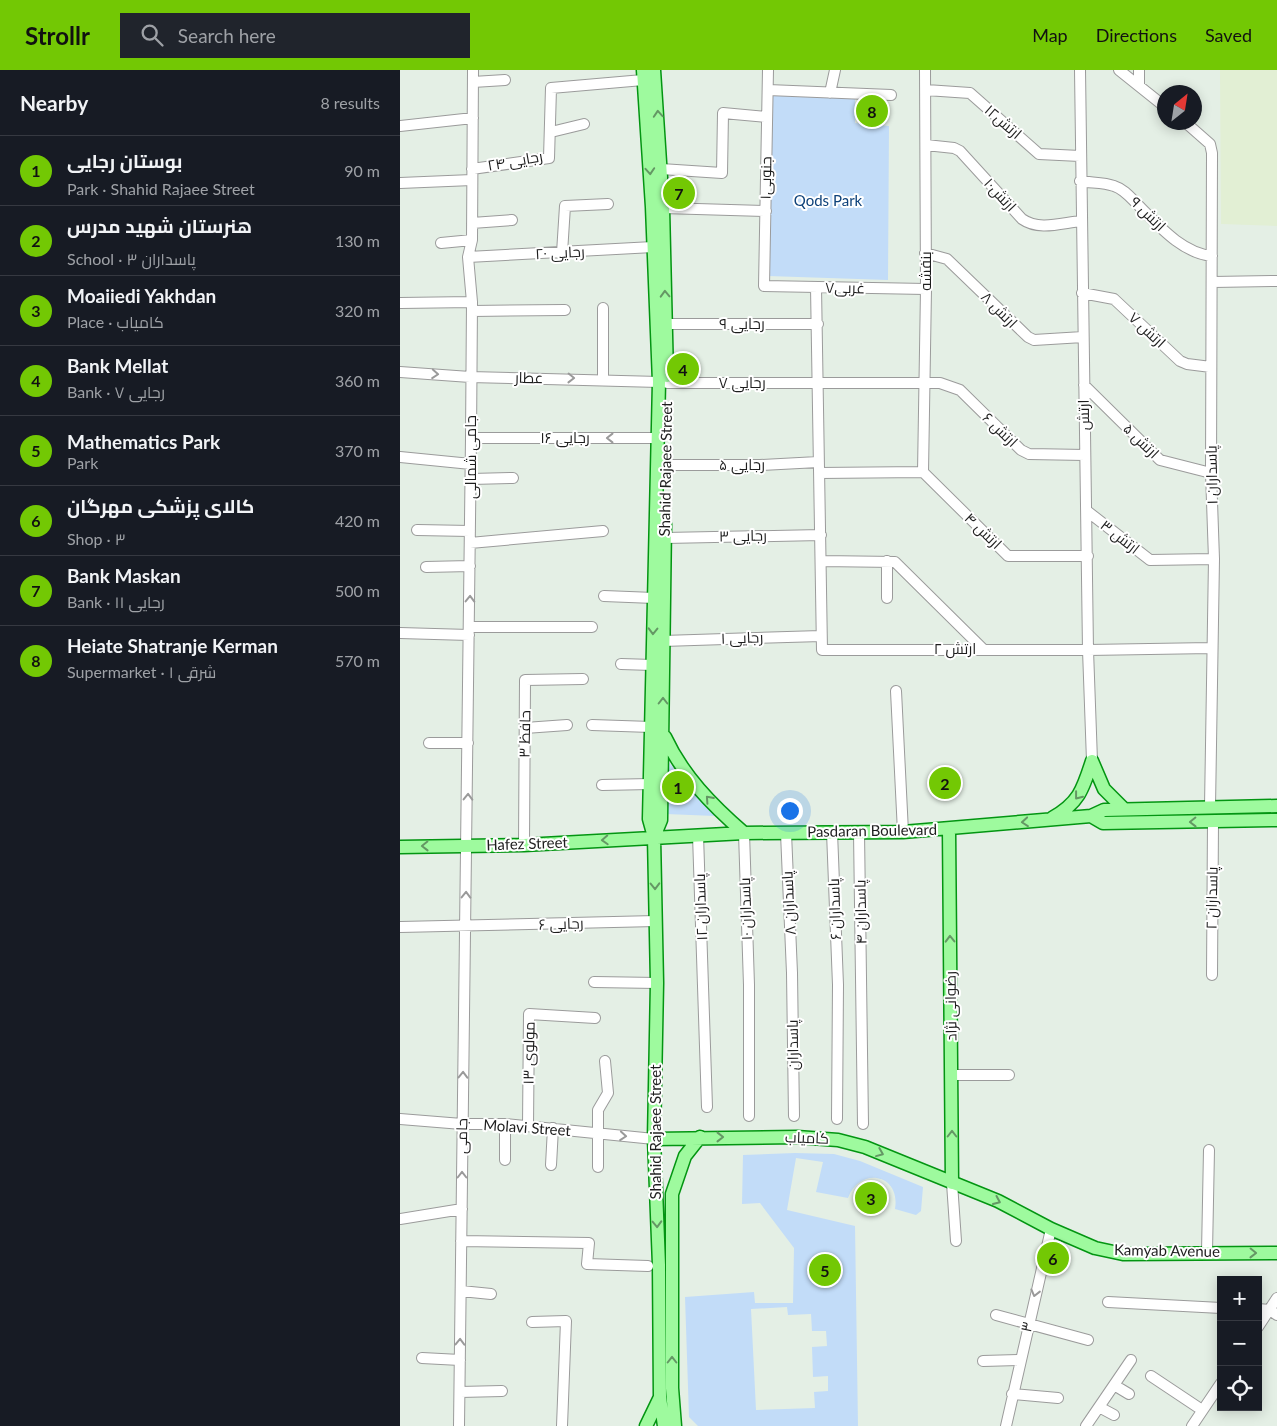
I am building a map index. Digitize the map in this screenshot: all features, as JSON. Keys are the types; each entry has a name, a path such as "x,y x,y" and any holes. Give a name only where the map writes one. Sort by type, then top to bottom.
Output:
{"main road":[{"name":"Shahid Rajaee Street","path":"654,70 653,247 663,383 666,465 661,503 654,598 649,819 654,837 657,983 654,1139 659,1265 660,1397 664,1426"},
{"name":"Shahid Rajaee Street","path":"643,75 654,142 661,170 666,324 659,438 661,503 665,538 661,820 654,837"},
{"path":"663,733 676,760 689,777 719,811 744,833"},
{"path":"1092,761 1104,789 1124,808"},
{"path":"1049,820 1066,810 1084,789 1092,761"},
{"name":"Pasdaran Boulevard","path":"654,837 744,833 903,832 1090,816 1104,810 1124,808 1277,806"},
{"name":"Pasdaran Boulevard","path":"1090,816 1103,823 1277,820"},
{"name":"رضوانی نژاد","path":"949,828 952,1183"},
{"name":"Hafez Street","path":"400,847 524,845 654,837"},
{"name":"Shahid Rajaee Street","path":"679,1426 672,1388 672,1194 685,1156 700,1137"},
{"name":"کامیاب","path":"654,1139 700,1137 838,1140 865,1147 952,1183"},
{"name":"Kamyab Avenue","path":"952,1183 998,1201 1051,1229 1095,1248 1123,1254 1277,1253"},
{"path":"646,1426 660,1397"},
{"path":"658,1426 660,1397"}],"street":[{"name":"جامی شمالی","path":"467,846 472,307 468,257 472,240 473,70"},
{"name":"جنوبی۱","path":"764,286 768,70"},
{"path":"830,93 835,70"},
{"name":"بنفشه","path":"923,472 926,289 925,70"},
{"name":"ارتش","path":"1080,70 1080,181 1088,556 1088,650 1092,761"},
{"path":"1119,70 1157,100"},
{"path":"1139,70 1139,85"},
{"name":"رجایی ۲۴","path":"472,168 549,158 551,88 643,75"},
{"path":"473,82 505,80"},
{"path":"768,90 891,95"},
{"name":"ارتش۱۲","path":"926,90 970,93 1039,154 1080,156"},
{"path":"661,170 722,173 722,113 767,117"},
{"path":"400,126 472,118"},
{"path":"550,132 584,124"},
{"name":"پاسداران ۱","path":"1194,130 1210,144 1212,153 1211,473 1214,559 1211,648 1210,807"},
{"name":"ارتش۱۰","path":"926,145 954,148 960,152 1022,219 1030,224 1038,226 1081,221"},
{"path":"400,183 472,180"},
{"name":"ارتش ۹","path":"1080,181 1109,185 1123,190 1159,226 1193,252 1212,256"},
{"path":"562,254 565,206 608,204"},
{"path":"663,208 766,211"},
{"path":"472,223 512,220"},
{"path":"441,242 472,240"},
{"name":"رجایی ۲۰","path":"468,257 562,254 653,247"},
{"name":"ارتش ۸","path":"925,253 946,259 1028,337 1034,340 1083,337"},
{"path":"1213,282 1277,281"},
{"name":"غربی۷","path":"764,286 926,289"},
{"path":"816,287 821,636"},
{"name":"ارتش ۷","path":"1082,293 1114,299 1180,361 1187,364 1211,367"},
{"path":"400,303 565,310"},
{"path":"603,308 604,379"},
{"name":"رجایی ۹","path":"666,324 818,324"},
{"name":"عطار","path":"400,372 470,377 604,379 663,383"},
{"name":"ارتش ۶","path":"924,384 940,382 960,390 1013,444 1029,454 1085,455"},
{"name":"رجایی ۷","path":"663,383 924,384"},
{"name":"ارتش ۵","path":"1084,385 1160,460 1211,473"},
{"name":"رجایی ۱۶","path":"471,438 659,438"},
{"path":"400,457 471,464"},
{"name":"رجایی ۵","path":"666,465 760,465 818,462"},
{"path":"819,473 923,472"},
{"name":"ارتش ۴","path":"923,472 1008,556 1088,556"},
{"path":"471,479 513,478"},
{"name":"ارتش ۳","path":"1087,512 1150,560 1214,559"},
{"path":"417,530 470,531"},
{"path":"470,543 603,532"},
{"name":"رجایی ۳","path":"665,538 821,535"},
{"path":"821,561 891,562 983,649"},
{"path":"887,598 891,562"},
{"path":"426,567 470,566"},
{"path":"604,596 654,598"},
{"path":"400,633 592,628"},
{"name":"رجایی ۱","path":"663,641 821,636"},
{"name":"ارتش ۲","path":"821,636 822,650 1211,648"},
{"path":"621,664 652,665"},
{"name":"حافظ ۳","path":"524,845 525,680 583,679"},
{"path":"896,691 903,832"},
{"path":"525,728 567,725"},
{"path":"592,725 651,727"},
{"path":"429,743 468,744"},
{"path":"602,785 650,784"},
{"name":"پاسداران ۲","path":"1212,974 1213,822"},
{"name":"پاسداران ۶","path":"832,832 838,986 837,1119"},
{"name":"پاسداران ۴","path":"859,832 863,1124"},
{"name":"پاسداران ۱۰","path":"744,833 749,985 749,1116"},
{"name":"پاسداران ۸","path":"786,833 792,973"},
{"name":"پاسداران ۱۲","path":"698,835 707,1107"},
{"name":"جامی","path":"459,1426 467,846"},
{"name":"رجایی ۶","path":"400,927 656,921"},
{"name":"پاسداران","path":"792,973 794,1116"},
{"path":"594,982 657,983"},
{"name":"مولوی ۱۳","path":"528,1126 529,1014 595,1018"},
{"path":"598,1167 598,1110 608,1093 606,1061"},
{"path":"952,1075 1009,1075"},
{"name":"Molavi Street","path":"400,1119 462,1124 505,1124 654,1139"},
{"path":"505,1124 505,1160"},
{"path":"551,1165 553,1128"},
{"path":"1207,1252 1209,1150"},
{"path":"952,1183 956,1241"},
{"path":"400,1219 462,1209"},
{"name":"۳","path":"1006,1426 1051,1229"},
{"path":"461,1241 589,1243 587,1264 648,1266"},
{"path":"461,1291 492,1294"},
{"path":"1262,1324 1273,1312 1277,1298"},
{"path":"1108,1302 1217,1308"},
{"path":"996,1315 1088,1340"},
{"path":"532,1322 566,1321 562,1426"},
{"path":"422,1358 460,1360"},
{"path":"983,1361 1020,1360"},
{"path":"1086,1426 1131,1360"},
{"path":"1152,1376 1202,1410"},
{"path":"1114,1385 1129,1394"},
{"path":"1192,1426 1217,1389"},
{"path":"460,1392 502,1391"},
{"path":"1012,1394 1058,1398"},
{"path":"1099,1407 1114,1415"}],"shaded area":[{"path":"1220,70 1277,70 1277,226 1221,224"}],"green space":[{"name":"Qods Park","path":"770,90 855,97 855,123 889,126 888,280 768,276"},
{"path":"666,759 715,816 666,814"},
{"path":"834,1154 860,1161 923,1187 921,1211 916,1215 895,1209 895,1197 892,1188 878,1178 861,1181 848,1198 816,1192 823,1162 796,1158 787,1210 855,1226 858,1426 698,1426 689,1417 685,1297 754,1292 755,1303 793,1303 794,1248 760,1203 742,1204 743,1155","holes":["787,1307 788,1315 811,1314 812,1331 826,1331 827,1346 812,1347 813,1377 828,1376 828,1391 814,1392 815,1408 756,1410 751,1309"]}],"place":[{"name":"Heiate Shatranje Kerman","path":"872,111"},
{"name":"Bank Maskan","path":"679,193"},
{"name":"Bank Mellat","path":"683,369"},
{"name":"هنرستان شهید مدرس","path":"945,783"},
{"name":"بوستان رجایی","path":"678,787"},
{"name":"Moaiiedi Yakhdan","path":"871,1198"},
{"name":"کالای پزشکی مهرگان","path":"1053,1258"},
{"name":"Mathematics Park","path":"825,1270"}]}
